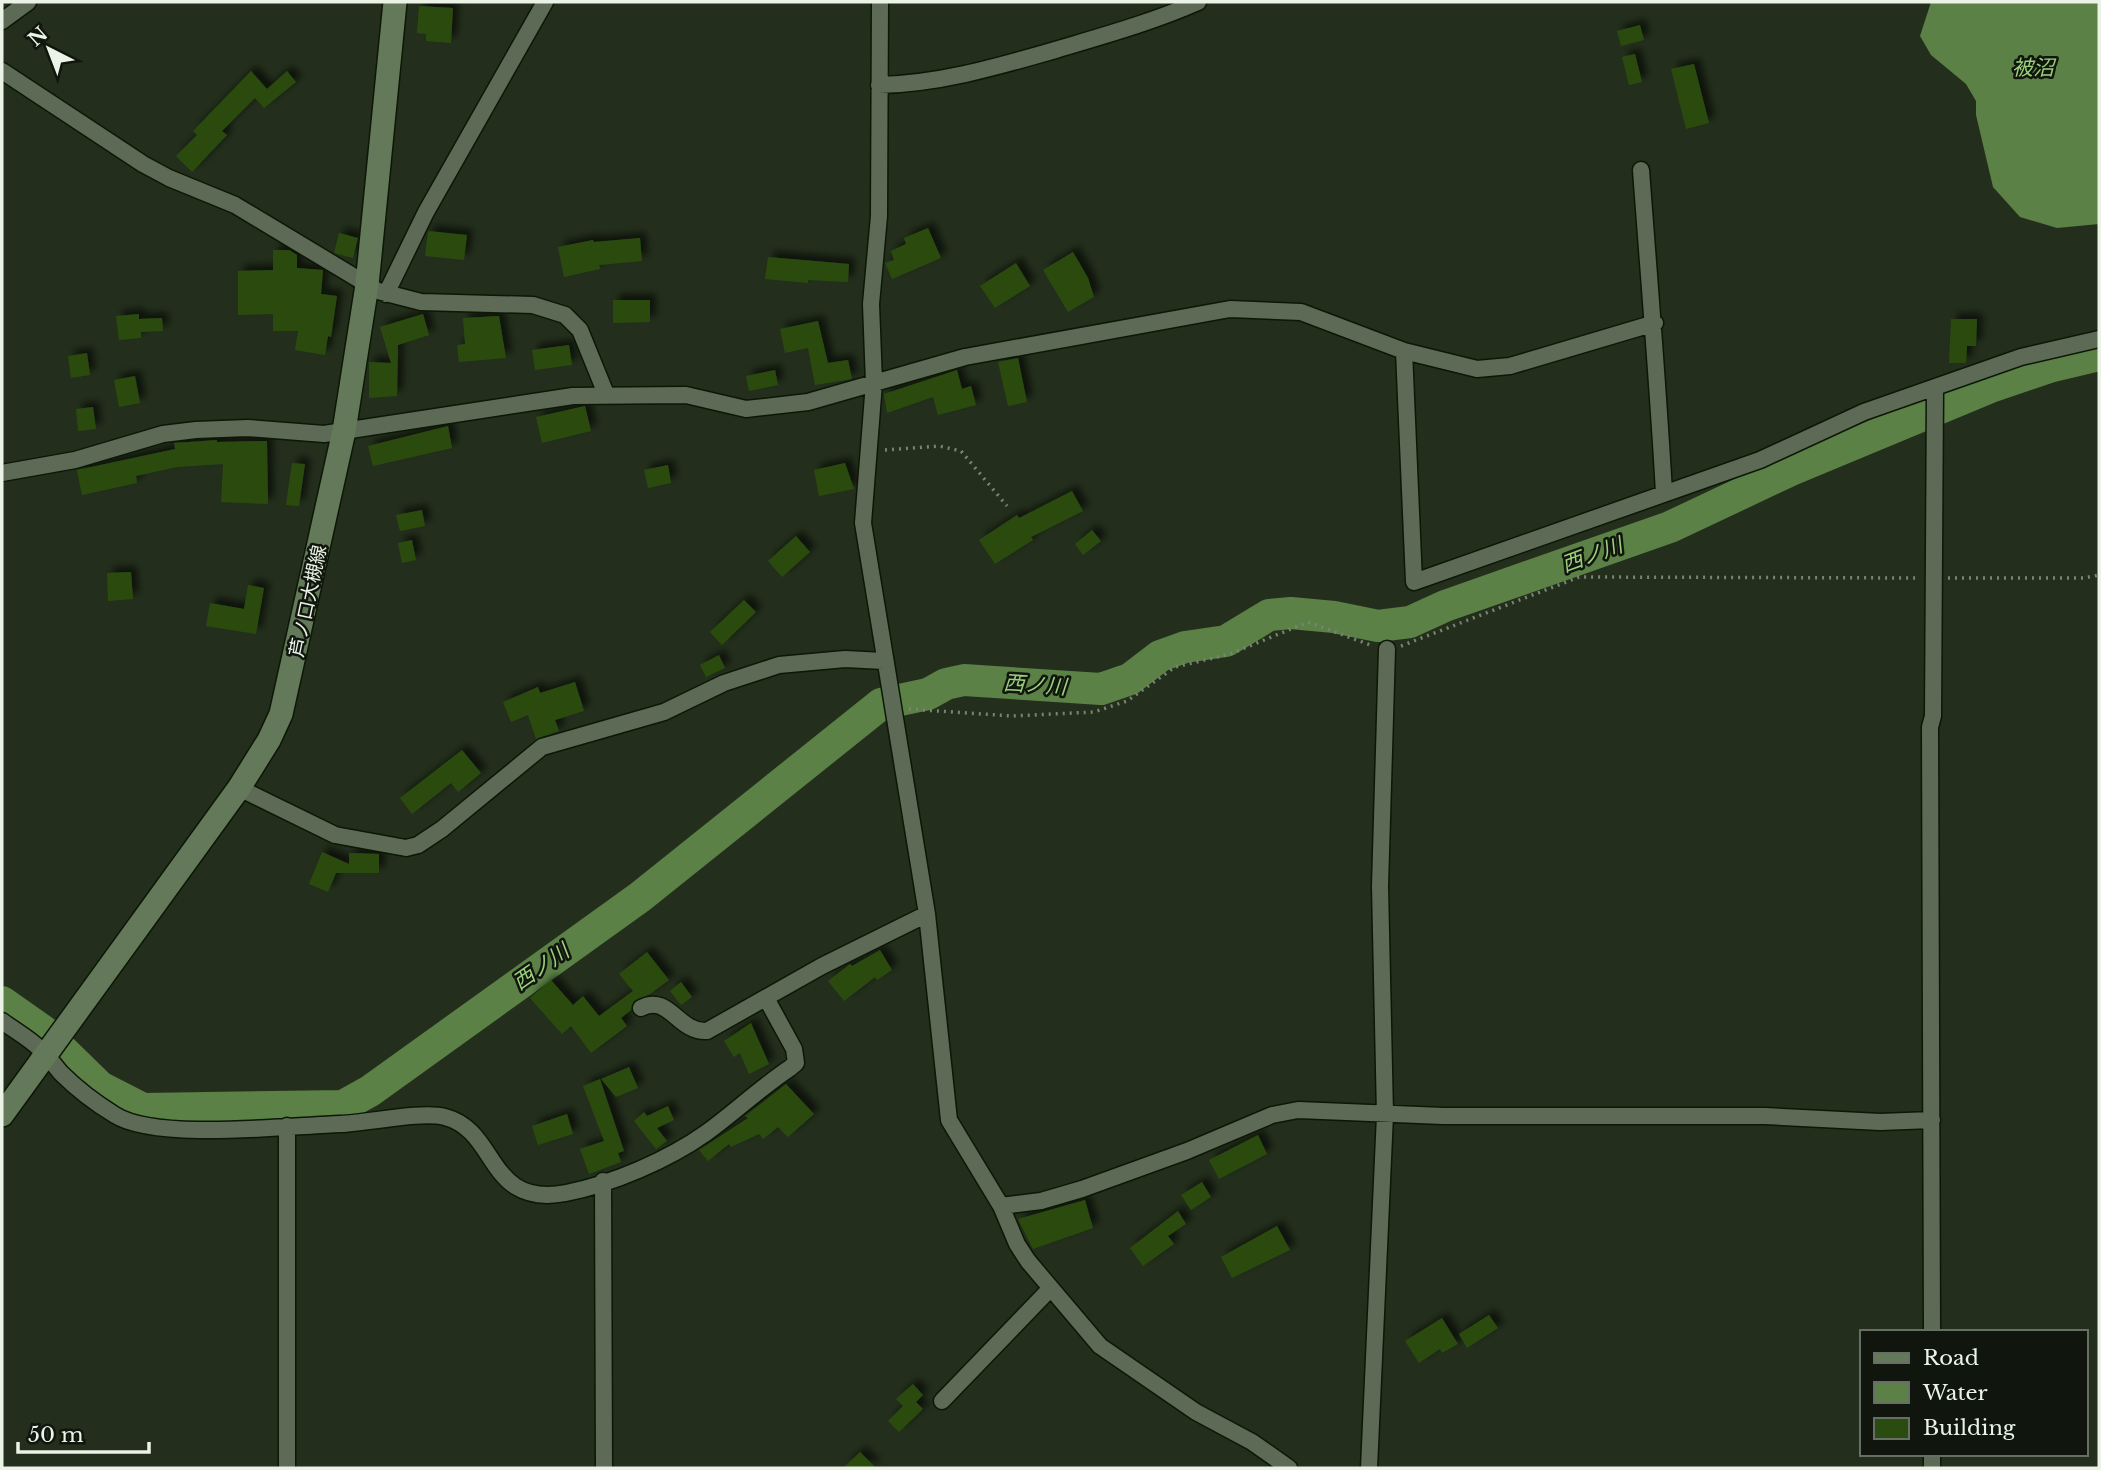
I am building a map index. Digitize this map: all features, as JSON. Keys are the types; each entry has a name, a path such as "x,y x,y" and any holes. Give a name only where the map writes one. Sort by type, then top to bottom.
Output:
{"main road":[{"name":"芦ノ口大槻線","path":"2,1115 239,788 269,740 285,701 377,289 395,2"}],"street":[{"path":"2,21 29,2"},
{"path":"377,289 426,212 545,2"},
{"path":"880,2 879,216 871,304 874,383 863,523 927,914 949,1121 1001,1206 1017,1244 1050,1289 1100,1346 1196,1412 1252,1441 1289,1468"},
{"path":"879,85 917,83 1020,61 1167,17 1198,2"},
{"path":"2,71 144,164 169,178 235,205 377,289 421,302 533,305 557,311 580,330 606,394"},
{"path":"1641,170 1647,277 1655,323 1664,493"},
{"path":"2,473 75,460 163,434 196,430 248,428 324,435 504,405 606,394 686,395 747,409 808,402 1026,345 1230,309 1301,312 1350,328 1404,351 1462,367 1493,368 1655,323"},
{"path":"1404,351 1414,582 1760,460 1864,412 1936,390 2021,357 2099,339"},
{"path":"1933,1330 1930,727 1933,716 1936,579 1936,390"},
{"path":"1369,1468 1385,1115 1380,886 1387,649"},
{"path":"239,788 335,835 406,848 418,845 442,828 542,747 664,712 724,683 779,665 845,659 884,661"},
{"path":"641,1008 654,1002 661,1004 689,1028 706,1031 927,914"},
{"path":"2,1021 45,1054 63,1075 116,1115 139,1126 166,1129 287,1126 373,1123 428,1115 446,1117 459,1123 468,1132 511,1184 529,1193 566,1193 682,1149 796,1063 794,1049 765,998"},
{"path":"1001,1206 1041,1201 1138,1170 1272,1115 1298,1110 1385,1115 1932,1120"},
{"path":"287,1126 288,1468"},
{"path":"603,1181 604,1468"},
{"path":"942,1401 1050,1289"}],"path":[{"path":"869,452 939,446 961,451 1007,506"},
{"path":"891,701 1012,716 1094,712 1127,701 1175,667 1230,654 1308,622 1363,644 1387,649 1442,633 1579,578 1603,575 1936,579 2084,578 2099,575"}],"water":[{"name":"被沼","path":"1931,2 2099,2 2099,224 2057,228 2020,217 1993,187 1976,115 1976,101 1966,84 1931,55 1920,36"}],"building":[{"path":"419,6 453,8 451,43 426,41 426,34 417,33"},
{"path":"1640,25 1644,40 1621,46 1617,31"},
{"path":"1635,54 1642,82 1629,85 1622,57"},
{"path":"1694,64 1709,123 1686,129 1671,69"},
{"path":"251,71 267,89 287,71 296,82 264,108 255,98 222,131 227,135 192,172 176,156 197,135 193,131"},
{"path":"928,228 941,258 892,279 885,263 894,260 891,251 906,244 904,238"},
{"path":"428,231 467,235 464,260 425,256"},
{"path":"339,233 358,238 353,258 334,253"},
{"path":"640,238 642,261 599,265 600,269 564,277 558,247 593,240"},
{"path":"273,250 289,250 297,255 297,268 323,270 321,294 337,296 331,337 328,336 325,355 295,350 298,331 273,331 273,314 238,315 238,271 273,270"},
{"path":"1073,252 1088,278 1094,297 1068,312 1043,270"},
{"path":"768,257 849,264 848,282 808,280 808,283 765,279"},
{"path":"1016,263 1030,286 995,308 980,286"},
{"path":"613,300 650,300 650,322 613,323"},
{"path":"139,314 139,319 162,318 163,331 141,332 141,338 119,340 116,316"},
{"path":"423,314 429,335 398,345 397,396 369,398 369,362 391,363 380,327"},
{"path":"499,316 506,358 459,362 457,345 465,344 463,318"},
{"path":"1951,319 1977,319 1976,346 1967,346 1966,363 1949,363"},
{"path":"818,321 828,363 848,360 852,379 815,385 808,348 785,353 780,329"},
{"path":"569,345 572,365 535,370 532,350"},
{"path":"87,353 90,375 71,378 68,356"},
{"path":"1018,358 1027,402 1008,406 998,362"},
{"path":"775,370 778,385 749,391 746,376"},
{"path":"957,370 962,389 971,386 976,405 938,415 933,397 887,413 884,394"},
{"path":"135,376 140,403 119,407 114,380"},
{"path":"585,406 591,431 542,443 536,417"},
{"path":"93,407 96,429 78,431 76,409"},
{"path":"448,426 452,448 373,466 368,446"},
{"path":"267,441 268,504 221,502 223,464 177,467 136,476 137,483 82,495 77,470 175,449 174,443"},
{"path":"292,463 305,464 299,506 286,505"},
{"path":"845,463 854,489 819,496 814,470"},
{"path":"668,465 671,483 648,488 644,470"},
{"path":"1072,491 1083,511 1031,537 1033,540 995,564 979,540 1017,515 1019,518"},
{"path":"422,510 425,526 400,531 396,515"},
{"path":"1092,530 1101,541 1083,555 1075,544"},
{"path":"796,536 810,552 782,577 768,561"},
{"path":"412,540 416,560 402,563 398,543"},
{"path":"131,572 133,599 108,601 107,573"},
{"path":"248,585 264,588 256,634 206,626 210,603 244,609"},
{"path":"744,600 756,612 722,645 710,632"},
{"path":"719,655 725,668 706,677 700,665"},
{"path":"575,682 584,711 555,720 559,731 536,739 528,715 511,722 503,702 538,687 540,693"},
{"path":"462,750 481,773 458,792 451,783 412,814 400,798"},
{"path":"322,852 349,864 349,853 379,854 379,873 336,873 328,892 309,884"},
{"path":"880,950 892,970 877,980 875,977 844,1001 828,981 850,964 852,966"},
{"path":"647,952 669,980 650,994 634,1001 631,1010 621,1018 627,1026 591,1053 571,1026 562,1034 530,998 551,980 573,1005 583,996 599,1016 633,991 619,974"},
{"path":"681,982 692,997 681,1005 670,991"},
{"path":"751,1023 769,1064 749,1074 740,1053 734,1057 724,1041"},
{"path":"629,1067 638,1088 616,1097 601,1079"},
{"path":"600,1079 624,1151 618,1153 621,1162 589,1174 580,1149 604,1141 583,1086"},
{"path":"786,1084 814,1114 788,1137 778,1127 763,1139 759,1134 731,1147 729,1144 708,1161 699,1150 748,1118 745,1116"},
{"path":"668,1106 674,1120 657,1128 667,1141 656,1149 634,1121 644,1112 647,1116"},
{"path":"567,1114 573,1134 538,1145 532,1126"},
{"path":"1258,1135 1267,1154 1219,1179 1209,1160"},
{"path":"1202,1182 1211,1197 1191,1210 1181,1195"},
{"path":"1085,1200 1093,1228 1033,1249 1018,1219"},
{"path":"1178,1211 1186,1224 1168,1236 1174,1244 1143,1266 1130,1248"},
{"path":"1277,1226 1290,1250 1232,1278 1221,1257"},
{"path":"1489,1315 1498,1328 1467,1348 1459,1334"},
{"path":"1442,1318 1458,1344 1442,1353 1440,1349 1419,1363 1405,1341"},
{"path":"913,1384 923,1395 916,1402 923,1409 899,1432 888,1421 903,1406 896,1399"},
{"path":"860,1452 876,1468 843,1468"}],"waterway":[{"name":"西ノ川","path":"60,1048 100,1087 143,1109 343,1106 370,1091 640,897 881,704 928,694 946,684 964,680 1101,689 1130,679 1160,656 1185,647 1226,641 1269,615 1291,613 1334,617 1378,626 1410,622 1445,606 1670,527 1791,470 1993,386 2049,367 2099,355"},
{"name":"西ノ川","path":"2,1002 46,1033"}]}
